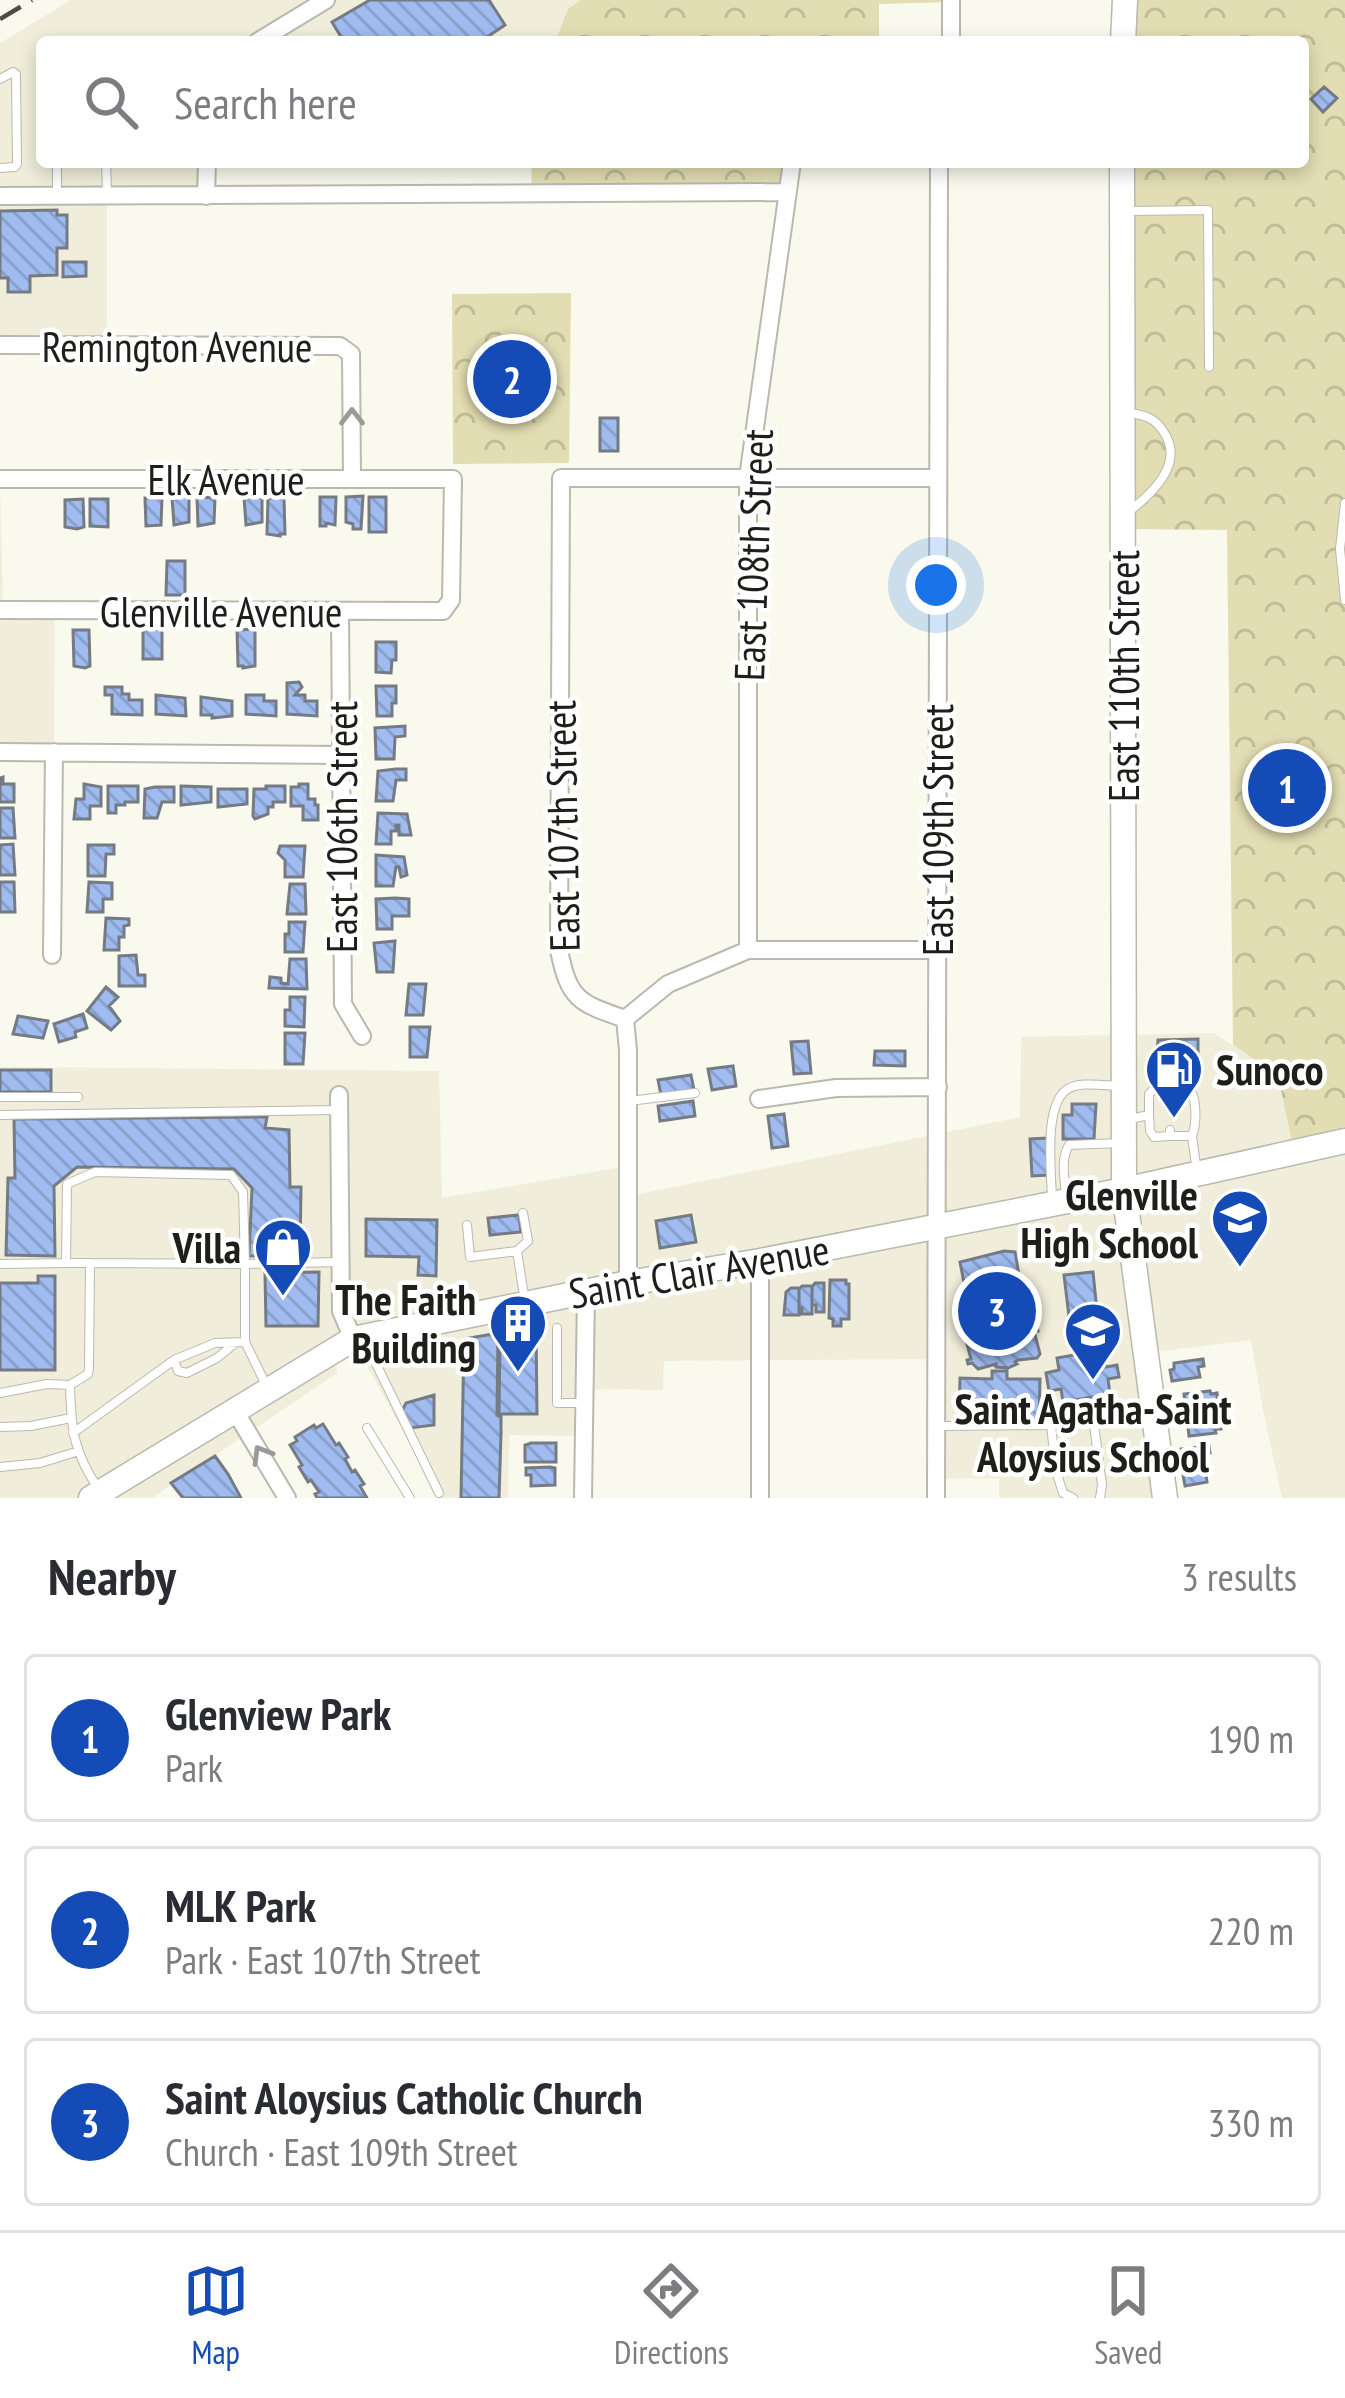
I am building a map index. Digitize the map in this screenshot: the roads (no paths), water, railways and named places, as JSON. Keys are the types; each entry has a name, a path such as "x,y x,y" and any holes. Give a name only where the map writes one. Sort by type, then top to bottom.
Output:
{"street":[{"path":"267,36 326,0"},
{"path":"950,0 951,36"},
{"path":"1123,36 1125,0"},
{"path":"206,196 207,168"},
{"name":"East 108th Street","path":"748,950 748,478 791,168"},
{"name":"East 109th Street","path":"936,1498 939,168"},
{"name":"East 110th Street","path":"1121,168 1124,1190 1165,1498"},
{"path":"0,196 788,191"},
{"name":"Remington Avenue","path":"0,345 340,346 351,354 352,479"},
{"name":"East 107th Street","path":"625,1019 578,999 565,980 559,950 561,478 748,478"},
{"path":"748,478 937,478"},
{"name":"Elk Avenue","path":"0,479 453,479 451,600 443,611"},
{"name":"Glenville Avenue","path":"0,610 443,611"},
{"name":"East 106th Street","path":"340,612 343,1004 362,1036"},
{"path":"0,752 340,754"},
{"path":"52,955 54,752"},
{"path":"628,1283 625,1019 668,984 748,950 937,950"},
{"path":"759,1099 836,1088 938,1088"},
{"path":"339,1103 341,1311 357,1338"},
{"name":"Saint Clair Avenue","path":"96,1495 357,1338 1124,1190 1345,1141"},
{"path":"760,1261 760,1498"},
{"path":"584,1498 586,1292"},
{"path":"235,1411 287,1498"}],"lane":[{"path":"0,79 16,74 18,95 17,164 0,168"},
{"path":"57,168 57,195"},
{"path":"106,168 107,194"},
{"path":"1122,212 1208,210 1209,367"},
{"path":"1122,411 1146,415 1159,424 1171,450 1161,480 1122,517"},
{"path":"1345,503 1340,549 1345,599"},
{"path":"1059,1202 1051,1128 1058,1102 1065,1090 1077,1086 1123,1086"},
{"path":"1192,1136 1154,1137 1149,1094 1155,1088 1169,1093 1189,1088 1193,1094 1192,1136 1198,1174"},
{"path":"628,1102 695,1093"},
{"path":"0,1097 78,1097"},
{"path":"0,1114 339,1103"},
{"path":"1059,1202 1069,1145 1123,1131 1149,1115"},
{"path":"66,1263 67,1184 95,1172 231,1175 243,1192 241,1342 268,1390"},
{"path":"467,1225 470,1257 518,1251 527,1241 523,1213"},
{"path":"518,1251 526,1304"},
{"path":"0,1264 340,1262"},
{"path":"0,1393 47,1384 70,1385 88,1374 90,1263"},
{"path":"557,1328 556,1403 584,1403"},
{"path":"357,1338 439,1493"},
{"path":"73,1433 174,1360 215,1343 241,1342"},
{"path":"174,1360 178,1371 187,1373 241,1342"},
{"path":"70,1385 73,1433 96,1495"},
{"path":"1072,1498 1064,1493 1056,1472 1051,1426 1059,1414 1092,1410 1100,1498"},
{"path":"0,1427 71,1418"},
{"path":"937,1426 1051,1426"},
{"path":"367,1428 410,1498"},
{"path":"0,1467 79,1451"}],"railway":[{"path":"0,19 32,0"}],"place":[{"name":"MLK Park","path":"512,379"},
{"name":"Glenview Park","path":"1287,788"},
{"name":"Sunoco","path":"1174,1120"},
{"name":"Glenville High School","path":"1240,1269"},
{"name":"Villa","path":"283,1298"},
{"name":"Saint Aloysius Catholic Church","path":"997,1311"},
{"name":"The Faith Building","path":"518,1374"},
{"name":"Saint Agatha-Saint Aloysius School","path":"1093,1382"}]}
